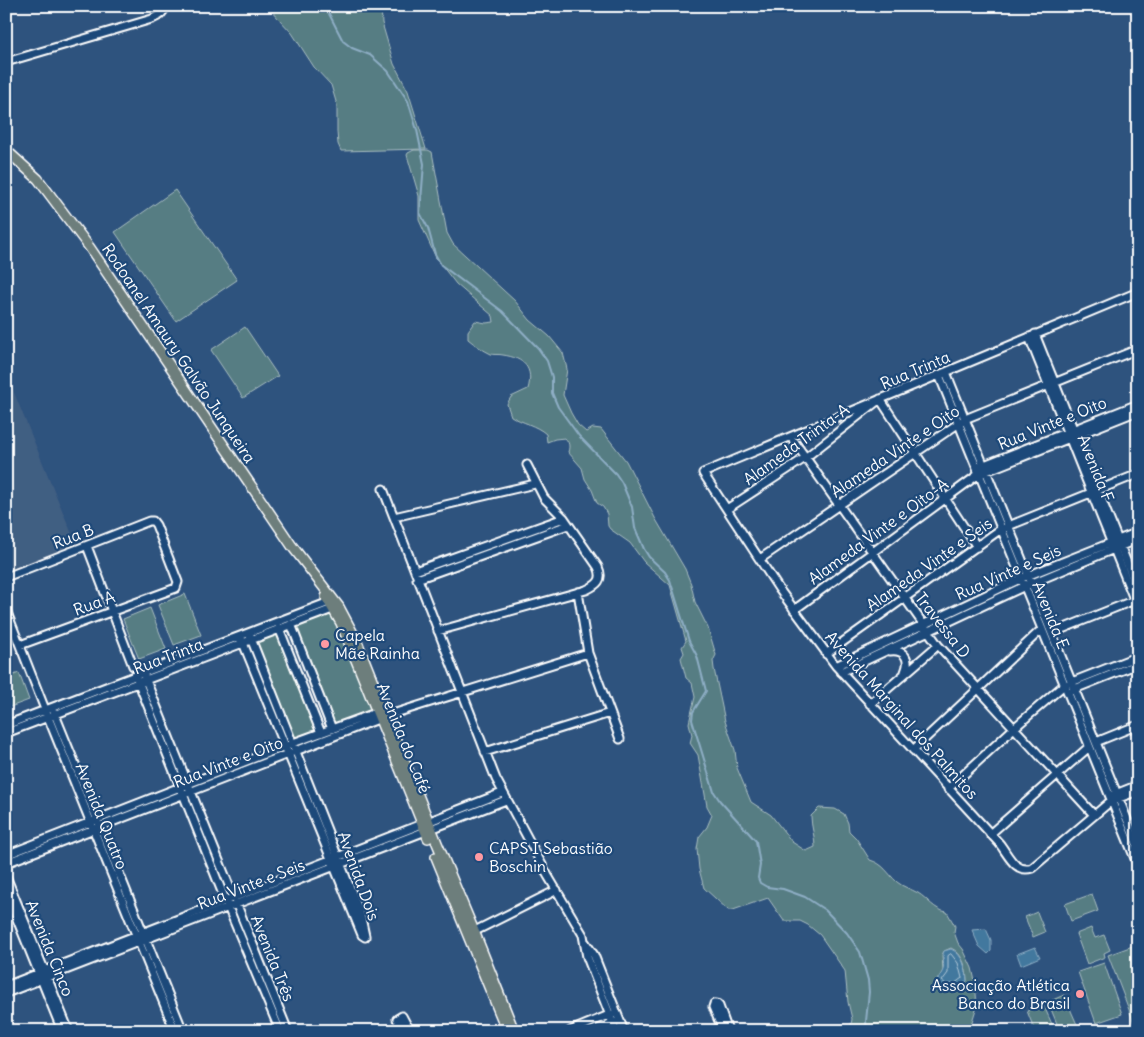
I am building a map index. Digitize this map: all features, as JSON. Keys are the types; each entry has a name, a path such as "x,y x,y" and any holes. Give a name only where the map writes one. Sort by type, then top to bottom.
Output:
{"main road":[{"name":"Rodoanel Amaury Galvão Junqueira","path":"6,150 38,179 79,233 270,514 319,581"},
{"name":"Avenida do Café","path":"319,581 334,604 514,1031"},
{"name":"Avenida do Café","path":"471,932 507,1031"}],"street":[{"path":"6,62 156,18 167,6"},
{"name":"Rua Trinta","path":"703,474 1138,292"},
{"name":"Avenida F","path":"1032,336 1094,492 1138,590"},
{"name":"Alameda Vinte e Oito","path":"760,559 962,421 1138,349"},
{"name":"Avenida E","path":"942,373 1026,581 1042,629 1096,742 1138,866"},
{"path":"880,399 977,547"},
{"name":"Alameda Trinta-A","path":"727,509 805,458 880,399"},
{"name":"Rua Vinte e Oito","path":"981,470 1071,434 1138,404"},
{"name":"Rua Vinte e Oito","path":"1071,434 1138,412"},
{"name":"Travessa D","path":"791,437 938,645 1094,815"},
{"path":"438,631 578,592 596,585 600,579 598,567 566,522 546,500 535,484 527,465"},
{"name":"Alameda Vinte e Oito-A","path":"794,610 981,470"},
{"name":"Avenida Marginal dos Palmitos","path":"703,474 794,610 826,654 990,834 1016,867 1021,869 1032,868 1094,815"},
{"name":"Alameda Vinte e Seis","path":"826,654 1005,528 1138,474"},
{"path":"394,517 535,484"},
{"path":"382,489 504,796 572,915 585,942 586,953 593,962 616,1021 624,1031"},
{"name":"Rua B","path":"6,576 153,521 178,585"},
{"path":"416,575 566,522"},
{"name":"Rua Vinte e Seis","path":"841,672 1026,581 1116,544 1138,532"},
{"name":"Rua Vinte e Seis","path":"1116,544 1138,539"},
{"name":"Avenida F","path":"1116,544 1138,609"},
{"path":"87,546 133,666"},
{"name":"Avenida E","path":"1026,581 1052,633 1089,747 1138,846"},
{"name":"Rua A","path":"20,645 176,588 178,585"},
{"path":"578,592 588,653 620,740"},
{"path":"1052,633 1136,600"},
{"name":"Rua Trinta","path":"250,635 290,624 334,604"},
{"name":"Rua Trinta","path":"6,725 50,712 334,604"},
{"name":"Avenida Quatro","path":"6,610 50,712 141,937 183,1031"},
{"path":"290,624 332,729"},
{"path":"278,628 321,733"},
{"name":"Rua Vinte e Seis","path":"836,666 926,629"},
{"path":"912,750 1042,629"},
{"name":"Avenida Dois","path":"250,635 294,747 362,936 365,937 363,920 341,864"},
{"name":"Avenida Dois","path":"242,638 286,750 334,860"},
{"path":"870,704 938,645"},
{"path":"878,655 892,650 902,653 906,657 907,663 902,676"},
{"name":"Rua Vinte e Oito","path":"294,747 332,729 462,692 588,653"},
{"path":"948,789 1014,728 1069,687 1138,656"},
{"path":"1069,687 1138,664"},
{"name":"Avenida Três","path":"141,678 189,788 288,1031"},
{"name":"Avenida Três","path":"141,678 181,791 280,1031"},
{"name":"Rua Trinta","path":"6,733 50,712"},
{"path":"485,752 610,713"},
{"name":"Rua Vinte e Oito","path":"6,855 95,824 381,715"},
{"path":"1096,742 1138,725"},
{"path":"990,834 1089,747"},
{"path":"1094,815 1114,798 1138,785"},
{"path":"1114,798 1138,791"},
{"name":"Rua Vinte e Seis","path":"334,860 341,864 504,796"},
{"name":"Rua Vinte e Oito","path":"6,863 95,824"},
{"name":"Rua Vinte e Seis","path":"6,986 43,975 235,901 334,860 427,827"},
{"name":"Avenida Cinco","path":"6,876 62,1031"},
{"path":"471,932 557,890"},
{"name":"Avenida Cinco","path":"6,892 69,1031"},
{"name":"Avenida Quatro","path":"141,937 175,1031"},
{"name":"Rua Vinte e Seis","path":"6,993 43,975"},
{"path":"723,1031 713,1007 714,1004 719,1006 728,1031"},
{"path":"570,1031 613,1013"},
{"path":"402,1031 397,1019 401,1016 404,1017 410,1031"},
{"path":"592,1031 616,1021"},
{"path":"616,1021 616,1031"}],"shaded area":[{"path":"6,373 76,544 6,572"}],"green space":[{"path":"267,6 381,6 382,23 394,64 408,91 426,149 341,151 338,144 337,105 331,85 314,67 292,33"},
{"path":"414,150 428,150 432,152 447,233 453,244 515,301 530,320 549,336 563,353 567,369 563,395 571,413 578,425 586,432 593,428 601,429 626,461 655,518 685,569 695,602 708,628 716,655 713,661 714,669 725,721 735,750 737,768 751,802 771,815 792,842 806,851 815,847 811,816 819,808 835,809 844,814 849,831 856,838 870,860 882,866 899,884 918,893 938,909 947,912 955,926 954,932 958,943 972,968 975,981 977,1006 969,1031 850,1031 852,1019 848,1002 845,971 820,935 800,921 784,921 768,898 728,910 704,888 699,869 697,849 699,837 707,827 712,815 707,806 698,755 690,743 692,735 689,723 695,697 692,683 686,678 681,658 684,653 682,647 686,641 670,585 644,562 630,543 610,529 607,514 603,507 597,503 585,479 582,468 568,452 569,444 565,438 547,442 546,434 542,431 511,416 507,404 511,397 528,389 530,375 526,365 517,359 510,356 491,354 468,339 468,331 475,321 494,322 493,316 456,284 436,258 419,220 419,196 408,153","holes":["951,948 955,950 964,962 967,981 960,986 946,990 939,985 937,980 943,971 942,955 944,951"]},
{"path":"175,190 237,280 176,321 115,232"},
{"path":"245,327 278,376 243,398 211,350"},
{"path":"185,594 201,635 174,645 158,605"},
{"path":"150,608 166,649 139,659 123,619"},
{"path":"333,608 377,713 332,729 291,624"},
{"path":"279,628 321,733 293,743 251,639"},
{"path":"19,673 29,700 10,707 6,696 6,678"},
{"path":"1092,894 1098,911 1071,921 1065,904"},
{"path":"1037,912 1045,932 1033,937 1025,917"},
{"path":"1091,928 1095,938 1104,935 1110,950 1104,953 1105,957 1087,964 1076,934"},
{"path":"1138,944 1138,1027 1136,1028 1108,955"},
{"path":"1104,963 1122,1014 1096,1023 1078,972"},
{"path":"1064,995 1079,1029 1074,1031 1060,1031 1048,1002"},
{"path":"1043,1004 1055,1031 1035,1031 1027,1011"}],"water":[{"path":"986,929 991,940 991,951 988,954 979,946 972,930"},
{"path":"1035,947 1040,957 1021,965 1017,954"},
{"path":"951,949 961,958 965,967 967,981 956,989 944,989 937,984 938,978 943,970 944,951"}],"waterway":[{"path":"325,6 343,41 352,48 370,55 388,71 408,101 417,130 424,164 420,213 428,228 435,254 441,265 502,311 538,348 547,361 552,377 552,393 558,407 579,436 616,474 622,483 632,507 635,528 644,549 670,580 689,641 697,656 706,691 693,712 692,720 714,792 756,841 760,865 758,878 760,883 767,887 783,889 805,897 825,910 847,933 860,952 868,980 867,1031"}],"place":[{"name":"Capela Mãe Rainha","path":"325,644"},
{"name":"CAPS I Sebastião Boschin","path":"479,857"},
{"name":"Associação Atlética Banco do Brasil","path":"1080,994"}]}
